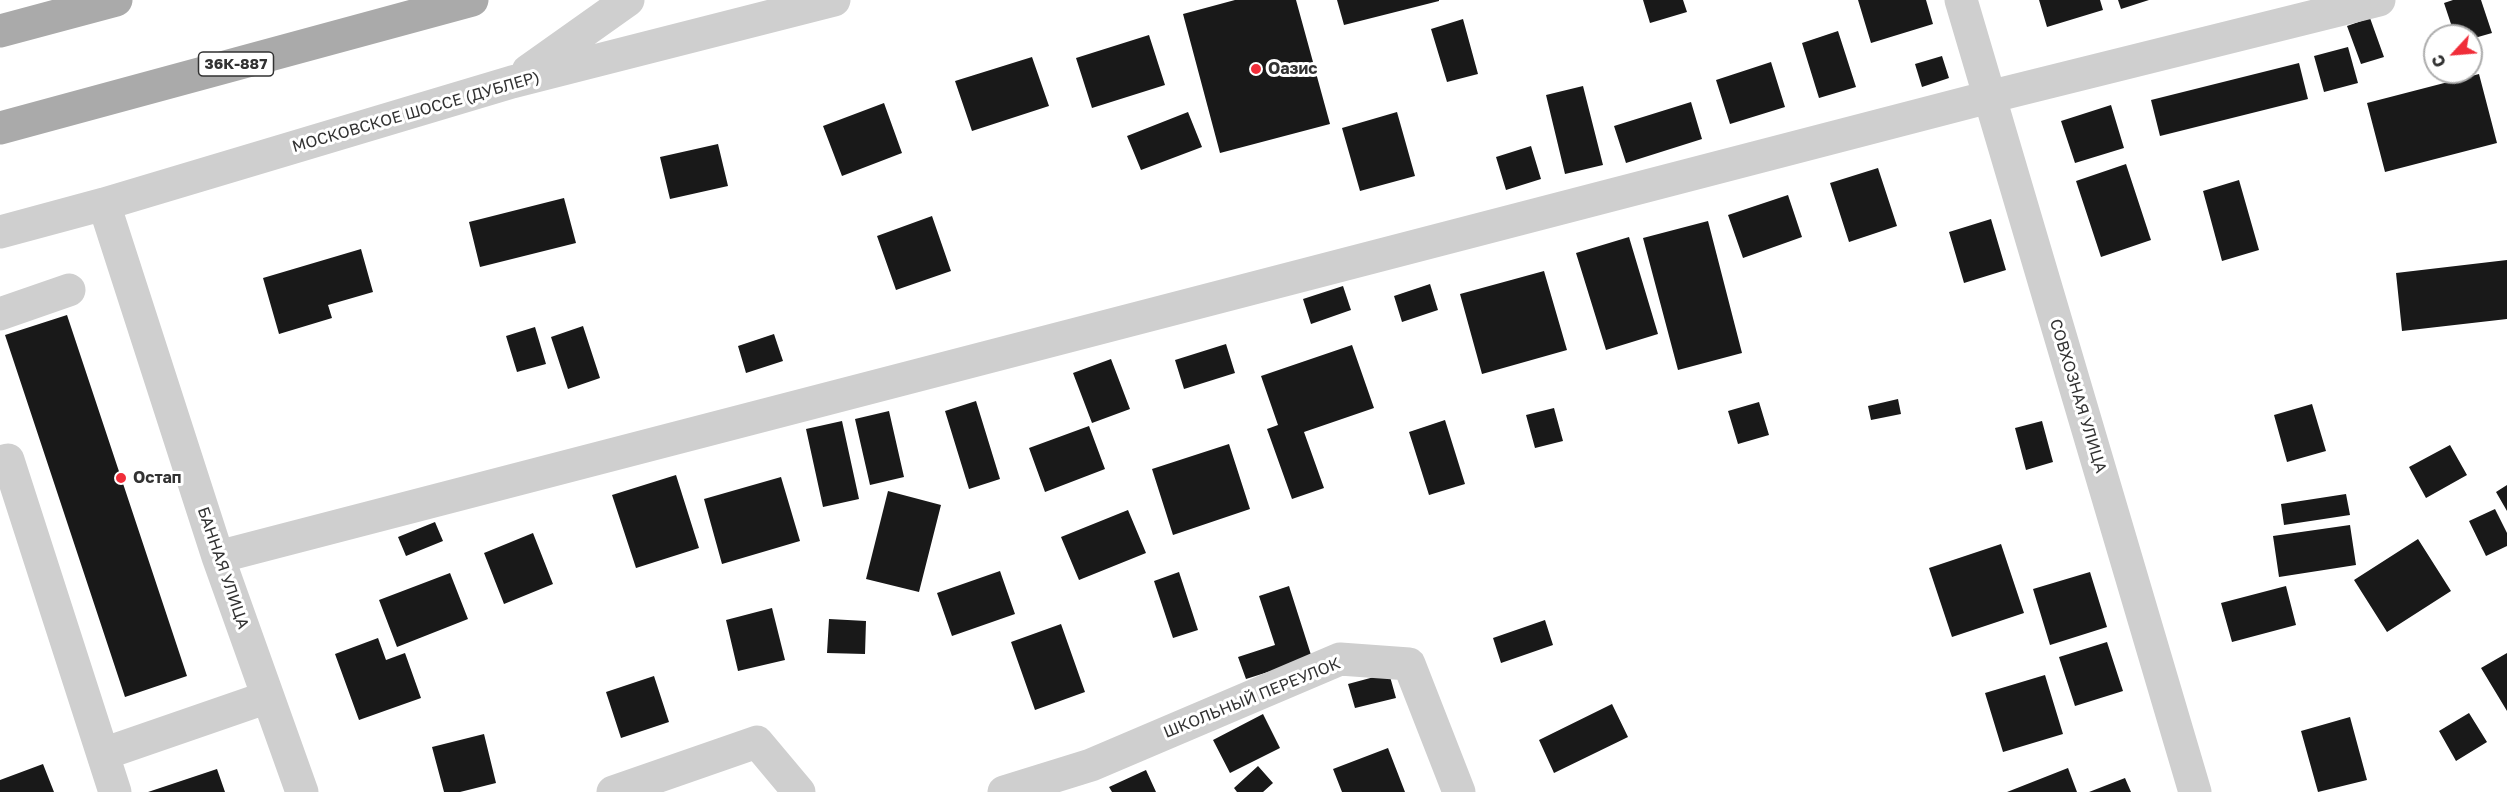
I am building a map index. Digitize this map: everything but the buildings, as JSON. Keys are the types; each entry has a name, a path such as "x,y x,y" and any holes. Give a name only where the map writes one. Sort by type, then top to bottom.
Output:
{"main road":[{"path":"0,31 116,0"},
{"name":"36К-887","path":"0,128 472,0"}],"street":[{"path":"512,82 628,0"},
{"name":"МОСКОВСКОЕ ШОССЕ (ДУБЛЕР)","path":"0,232 104,204 512,82 834,0"},
{"name":"СОВХОЗНАЯ УЛИЦА","path":"1961,0 2195,792"},
{"path":"218,557 1989,97 2379,0"},
{"name":"БАННАЯ УЛИЦА","path":"104,204 218,557 302,792"},
{"path":"0,314 69,290"},
{"path":"0,462 8,460 115,792"},
{"name":"ШКОЛЬНЫЙ ПЕРЕУЛОК","path":"1004,792 1091,765 1340,659 1409,664 1459,792"},
{"path":"103,754 268,697"},
{"path":"613,792 758,742 799,792"}],"place":[{"name":"Оазис","path":"1256,69"},
{"name":"Остап","path":"121,478"}]}
